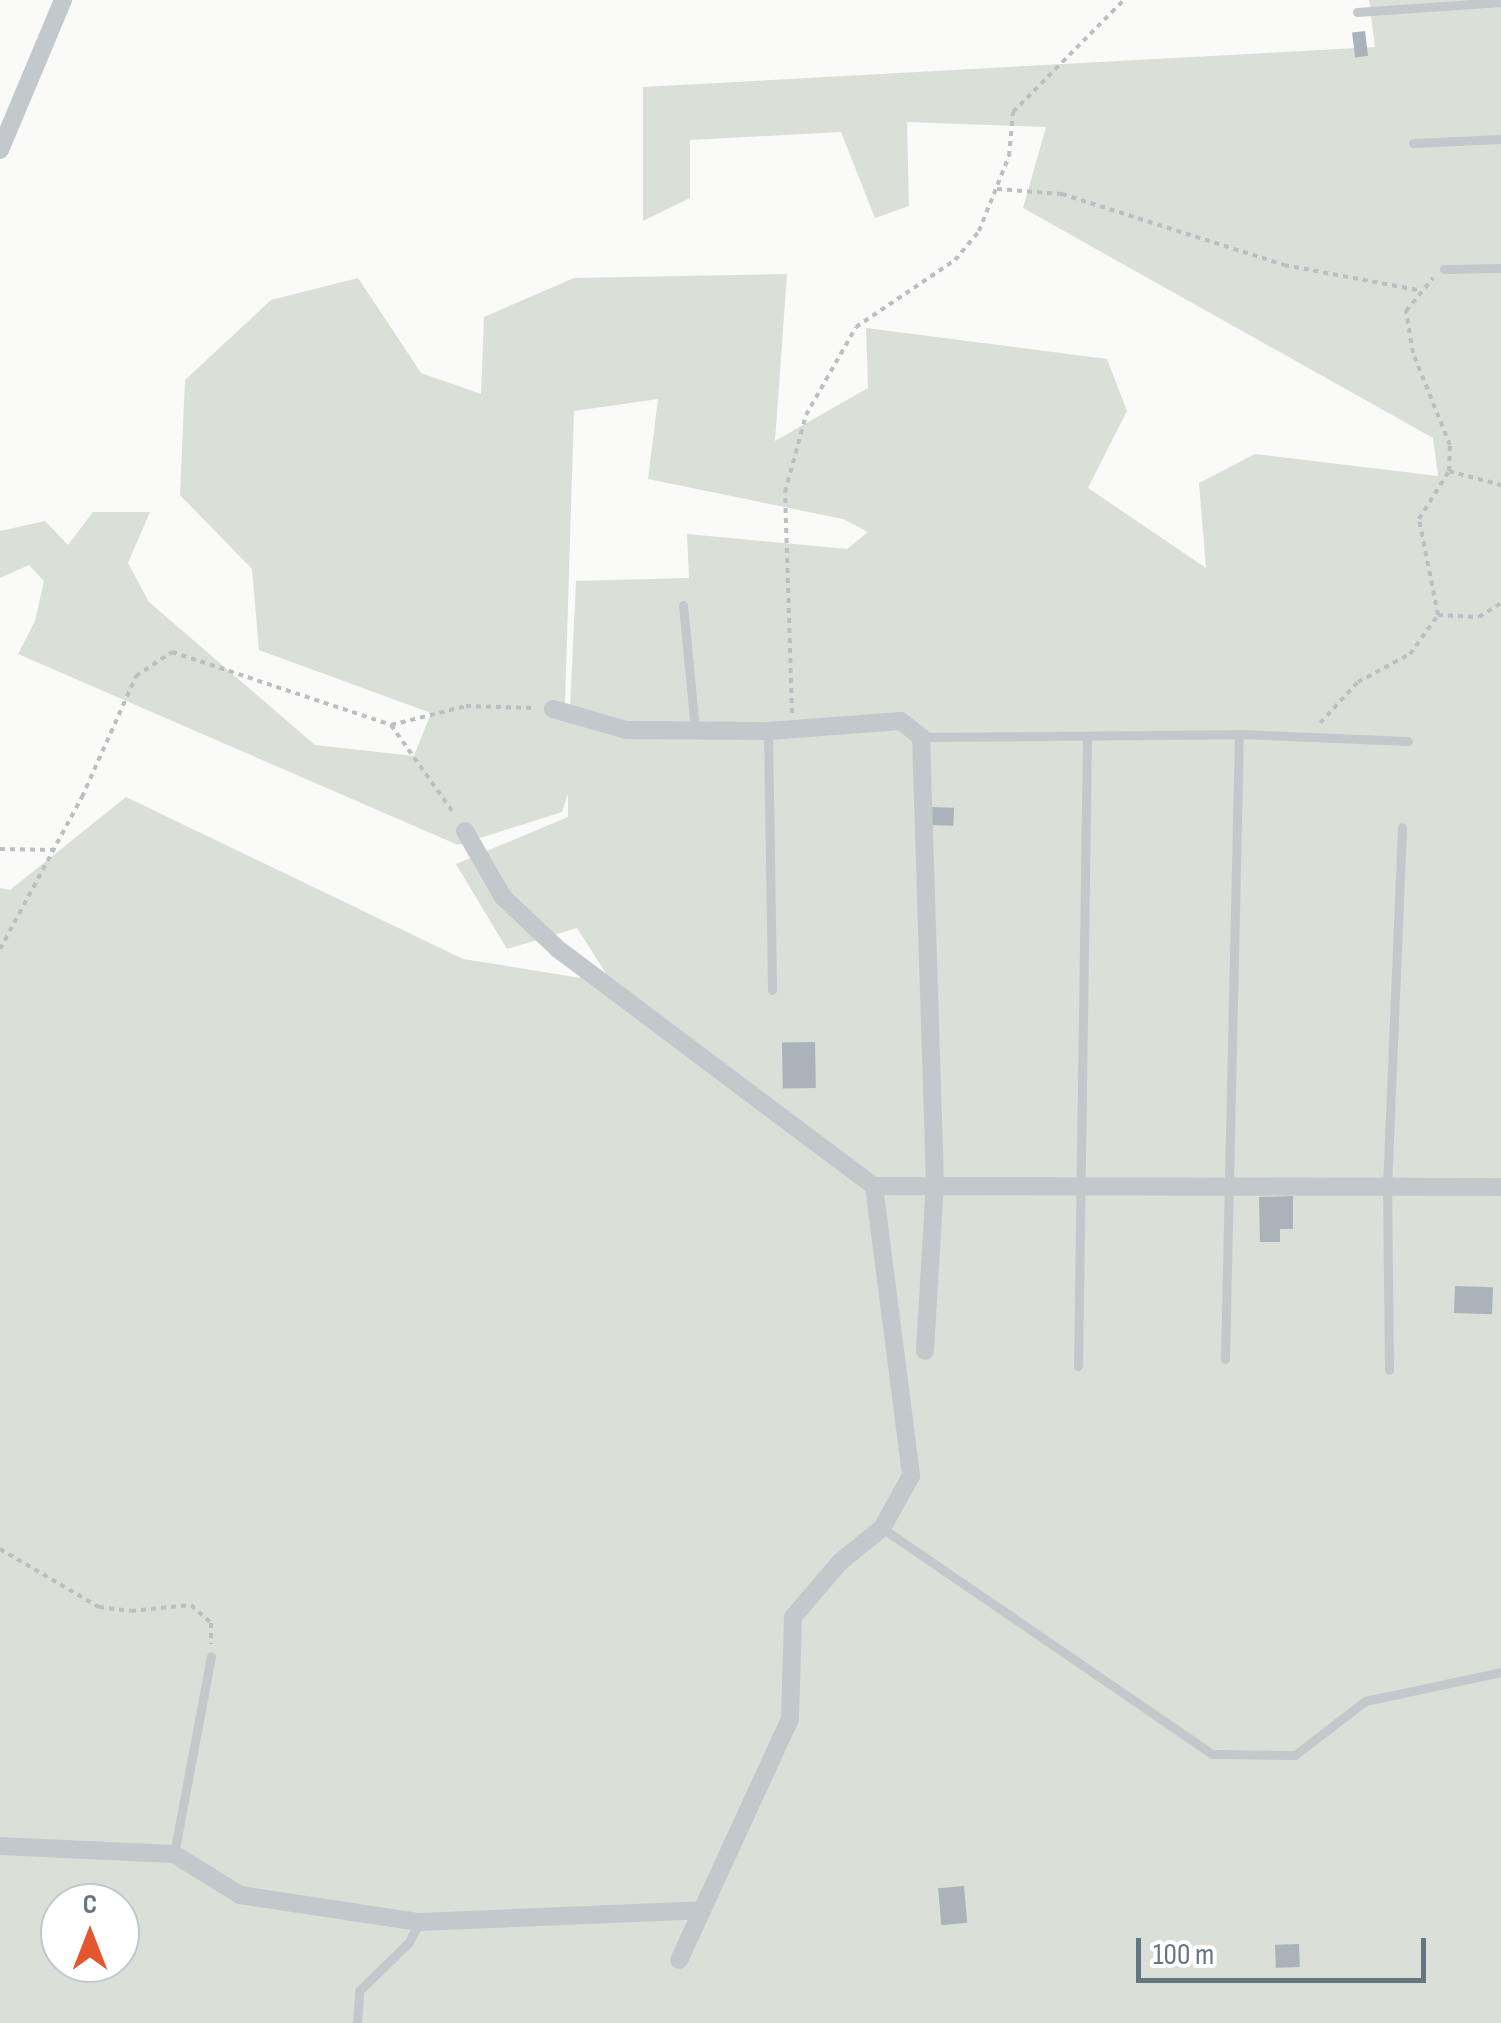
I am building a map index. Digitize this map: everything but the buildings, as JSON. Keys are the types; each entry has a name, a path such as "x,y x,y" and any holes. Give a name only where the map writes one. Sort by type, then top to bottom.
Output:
{"street":[{"path":"0,150 63,0"},
{"path":"553,709 626,730 768,731 901,721 921,736 935,1182 925,1351"},
{"path":"466,831 503,897 558,948 874,1186 935,1182 1501,1188"},
{"path":"678,1960 790,1719 793,1617 840,1562 882,1528 911,1476 874,1186"},
{"path":"0,1846 174,1854 240,1895 419,1922 702,1910"}],"lane":[{"path":"1357,12 1501,2"},
{"path":"1413,142 1501,139"},
{"path":"1444,270 1501,268"},
{"path":"683,605 695,730"},
{"path":"768,731 772,990"},
{"path":"1225,1359 1240,734"},
{"path":"921,736 1087,738 1240,734 1408,741"},
{"path":"1078,1366 1084,1184 1087,738"},
{"path":"1389,1370 1387,1187 1402,827"},
{"path":"882,1528 1212,1754 1294,1755 1365,1701 1501,1672"},
{"path":"174,1854 211,1656"},
{"path":"357,2023 359,1992 409,1942 419,1922"}],"path":[{"path":"794,728 786,667 785,492 806,415 856,327 955,260 979,231 1008,156 1013,112 1124,0"},
{"path":"996,189 1062,194 1284,265 1418,290"},
{"path":"1299,736 1331,716 1358,682 1410,654 1438,615 1419,519 1449,472 1450,444 1413,353 1406,310 1418,290 1444,270"},
{"path":"1449,472 1501,485"},
{"path":"1438,615 1479,617 1501,603"},
{"path":"0,948 54,850 136,676 172,652 392,724 466,706 553,709"},
{"path":"392,724 466,831"},
{"path":"0,849 54,850"},
{"path":"0,1549 99,1607 131,1612 191,1605 211,1623 211,1656"}],"shaded area":[{"path":"1369,0 1501,0 1501,2023 0,2023 0,888 10,890 126,797 463,959 612,983 577,928 507,949 456,864 568,817 568,793 562,812 458,845 18,654 35,621 44,581 29,565 0,578 0,531 45,521 68,545 93,512 150,512 128,563 149,602 315,745 414,756 431,713 259,650 252,569 180,495 185,380 271,300 358,278 421,373 481,394 484,317 574,278 787,274 775,441 868,388 866,328 1107,359 1127,411 1088,488 1206,568 1199,483 1255,454 1438,476 1433,438 1023,208 1046,127 907,122 909,206 875,218 841,132 690,140 690,198 643,221 643,87 1375,47","holes":["658,399 648,479 843,519 868,532 847,549 687,534 689,578 576,581 570,708 565,703 574,411"]}]}
